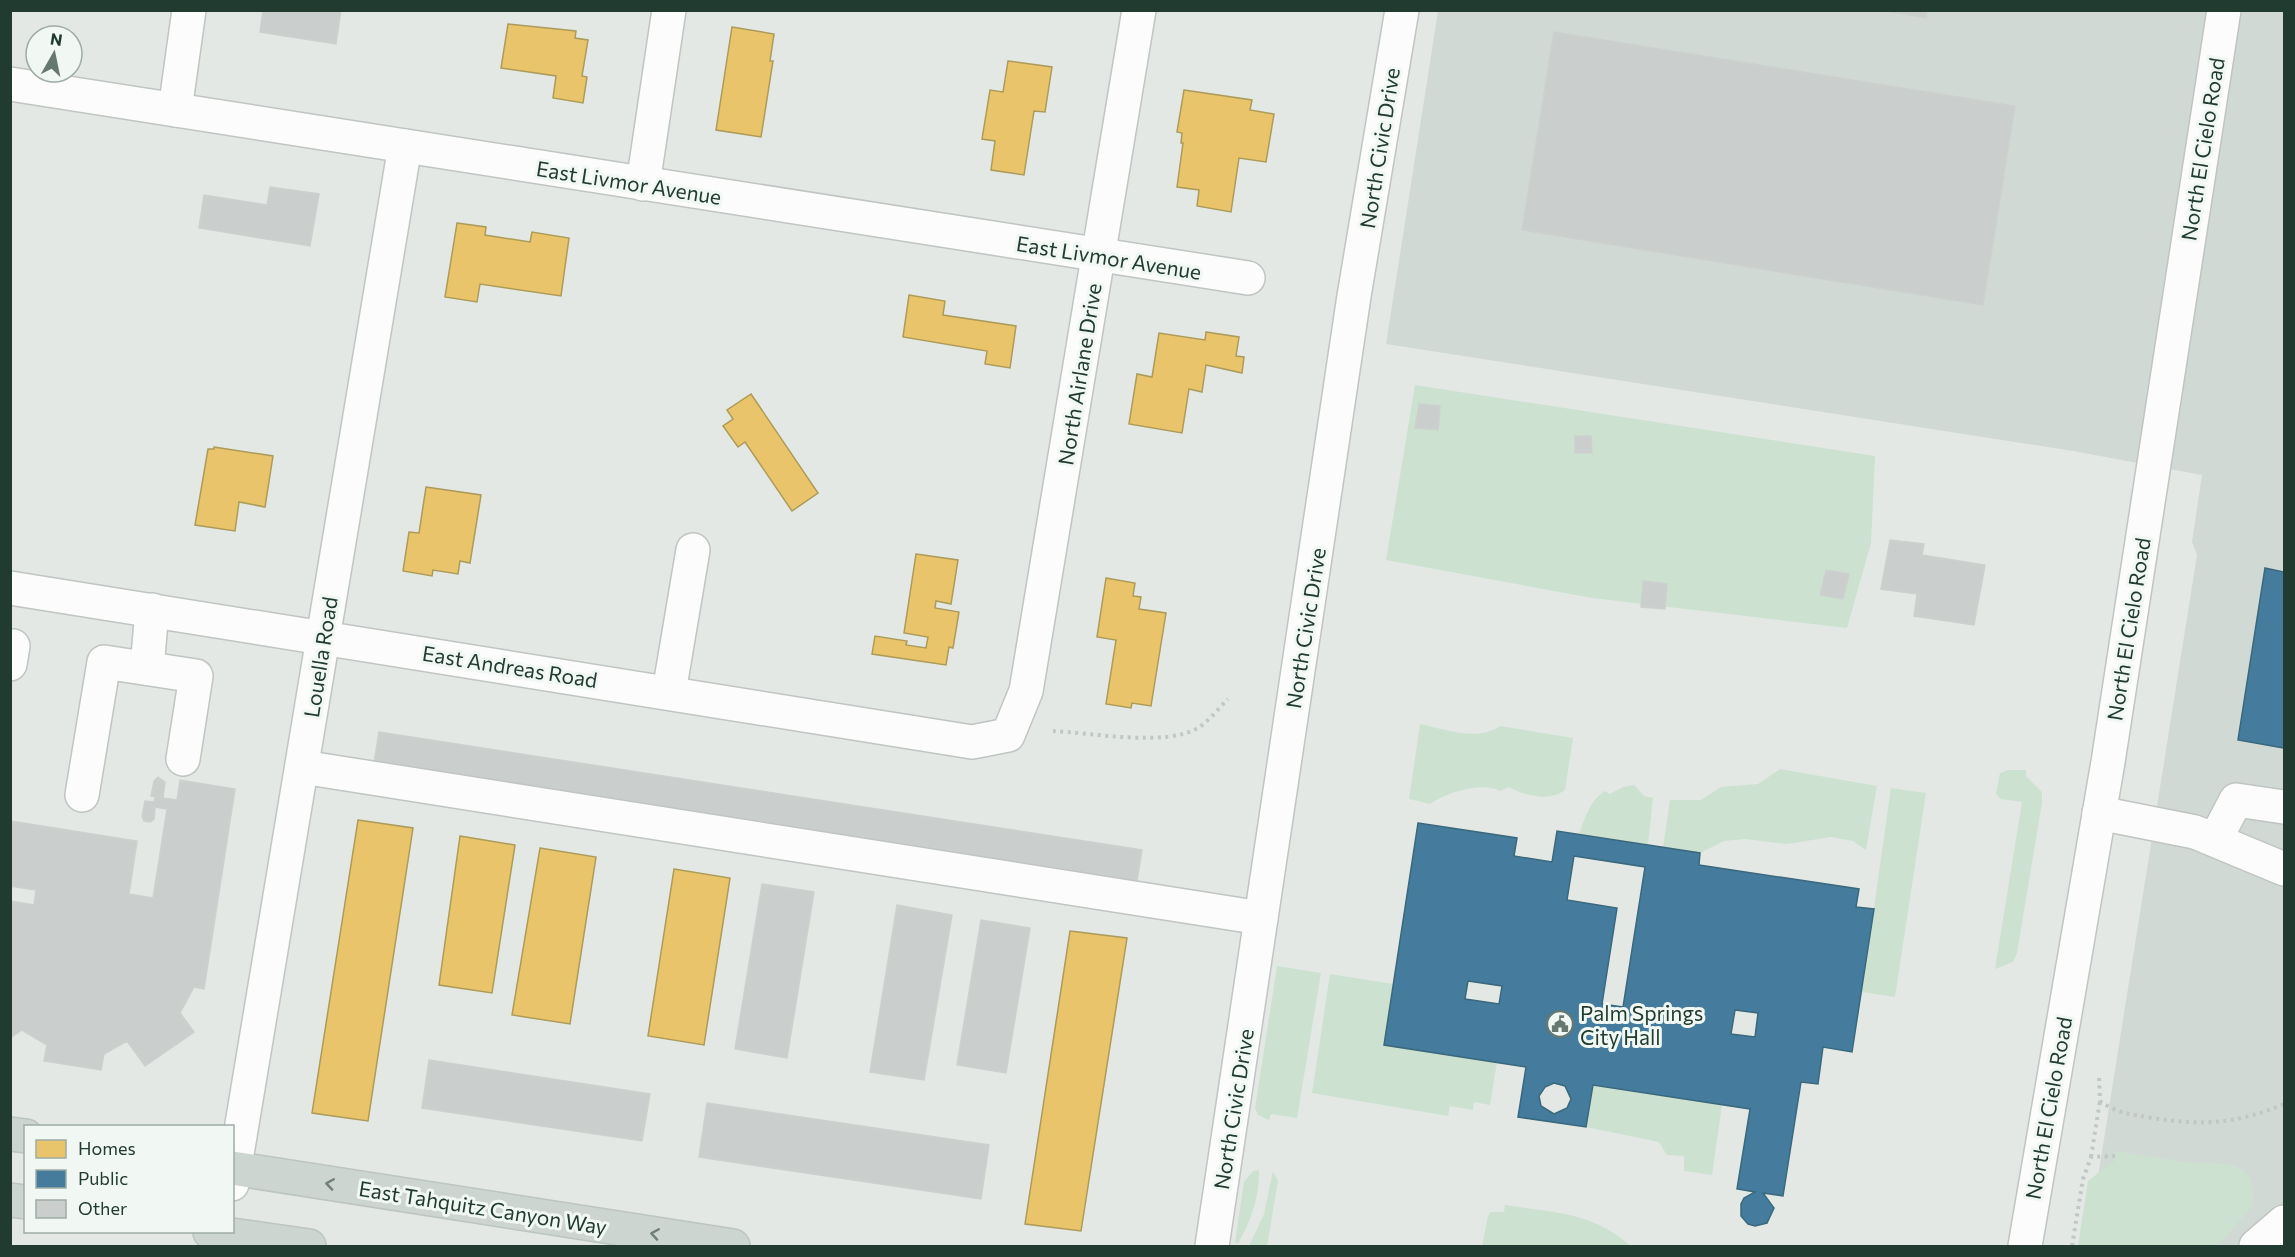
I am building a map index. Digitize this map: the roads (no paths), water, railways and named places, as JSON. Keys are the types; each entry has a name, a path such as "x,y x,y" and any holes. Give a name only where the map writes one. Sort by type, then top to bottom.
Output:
{"main road":[{"name":"East Tahquitz Canyon Way","path":"234,1174 733,1246"},
{"path":"222,1236 309,1246"}],"street":[{"path":"175,110 189,10"},
{"path":"643,184 669,10"},
{"name":"North Airlane Drive","path":"1008,735 1026,691 1139,10"},
{"name":"North Civic Drive","path":"1212,1246 1354,296 1402,10"},
{"name":"North El Cielo Road","path":"2025,1246 2099,813 2224,10"},
{"name":"East Livmor Avenue","path":"10,84 1248,278"},
{"name":"Louella Road","path":"234,1168 405,146"},
{"path":"669,692 693,550"},
{"name":"East Andreas Road","path":"10,588 324,636 972,742 1008,735"},
{"path":"147,668 152,610"},
{"path":"10,646 14,646 10,664"},
{"path":"82,795 104,662 196,676 183,759"},
{"path":"302,767 1261,918"},
{"path":"2215,840 2236,800 2284,807"},
{"path":"2099,813 2195,832 2284,869"},
{"path":"2252,855 2284,848"},
{"path":"2256,1246 2284,1222"}],"place":[{"name":"Palm Springs City Hall","path":"1560,1024"}]}
